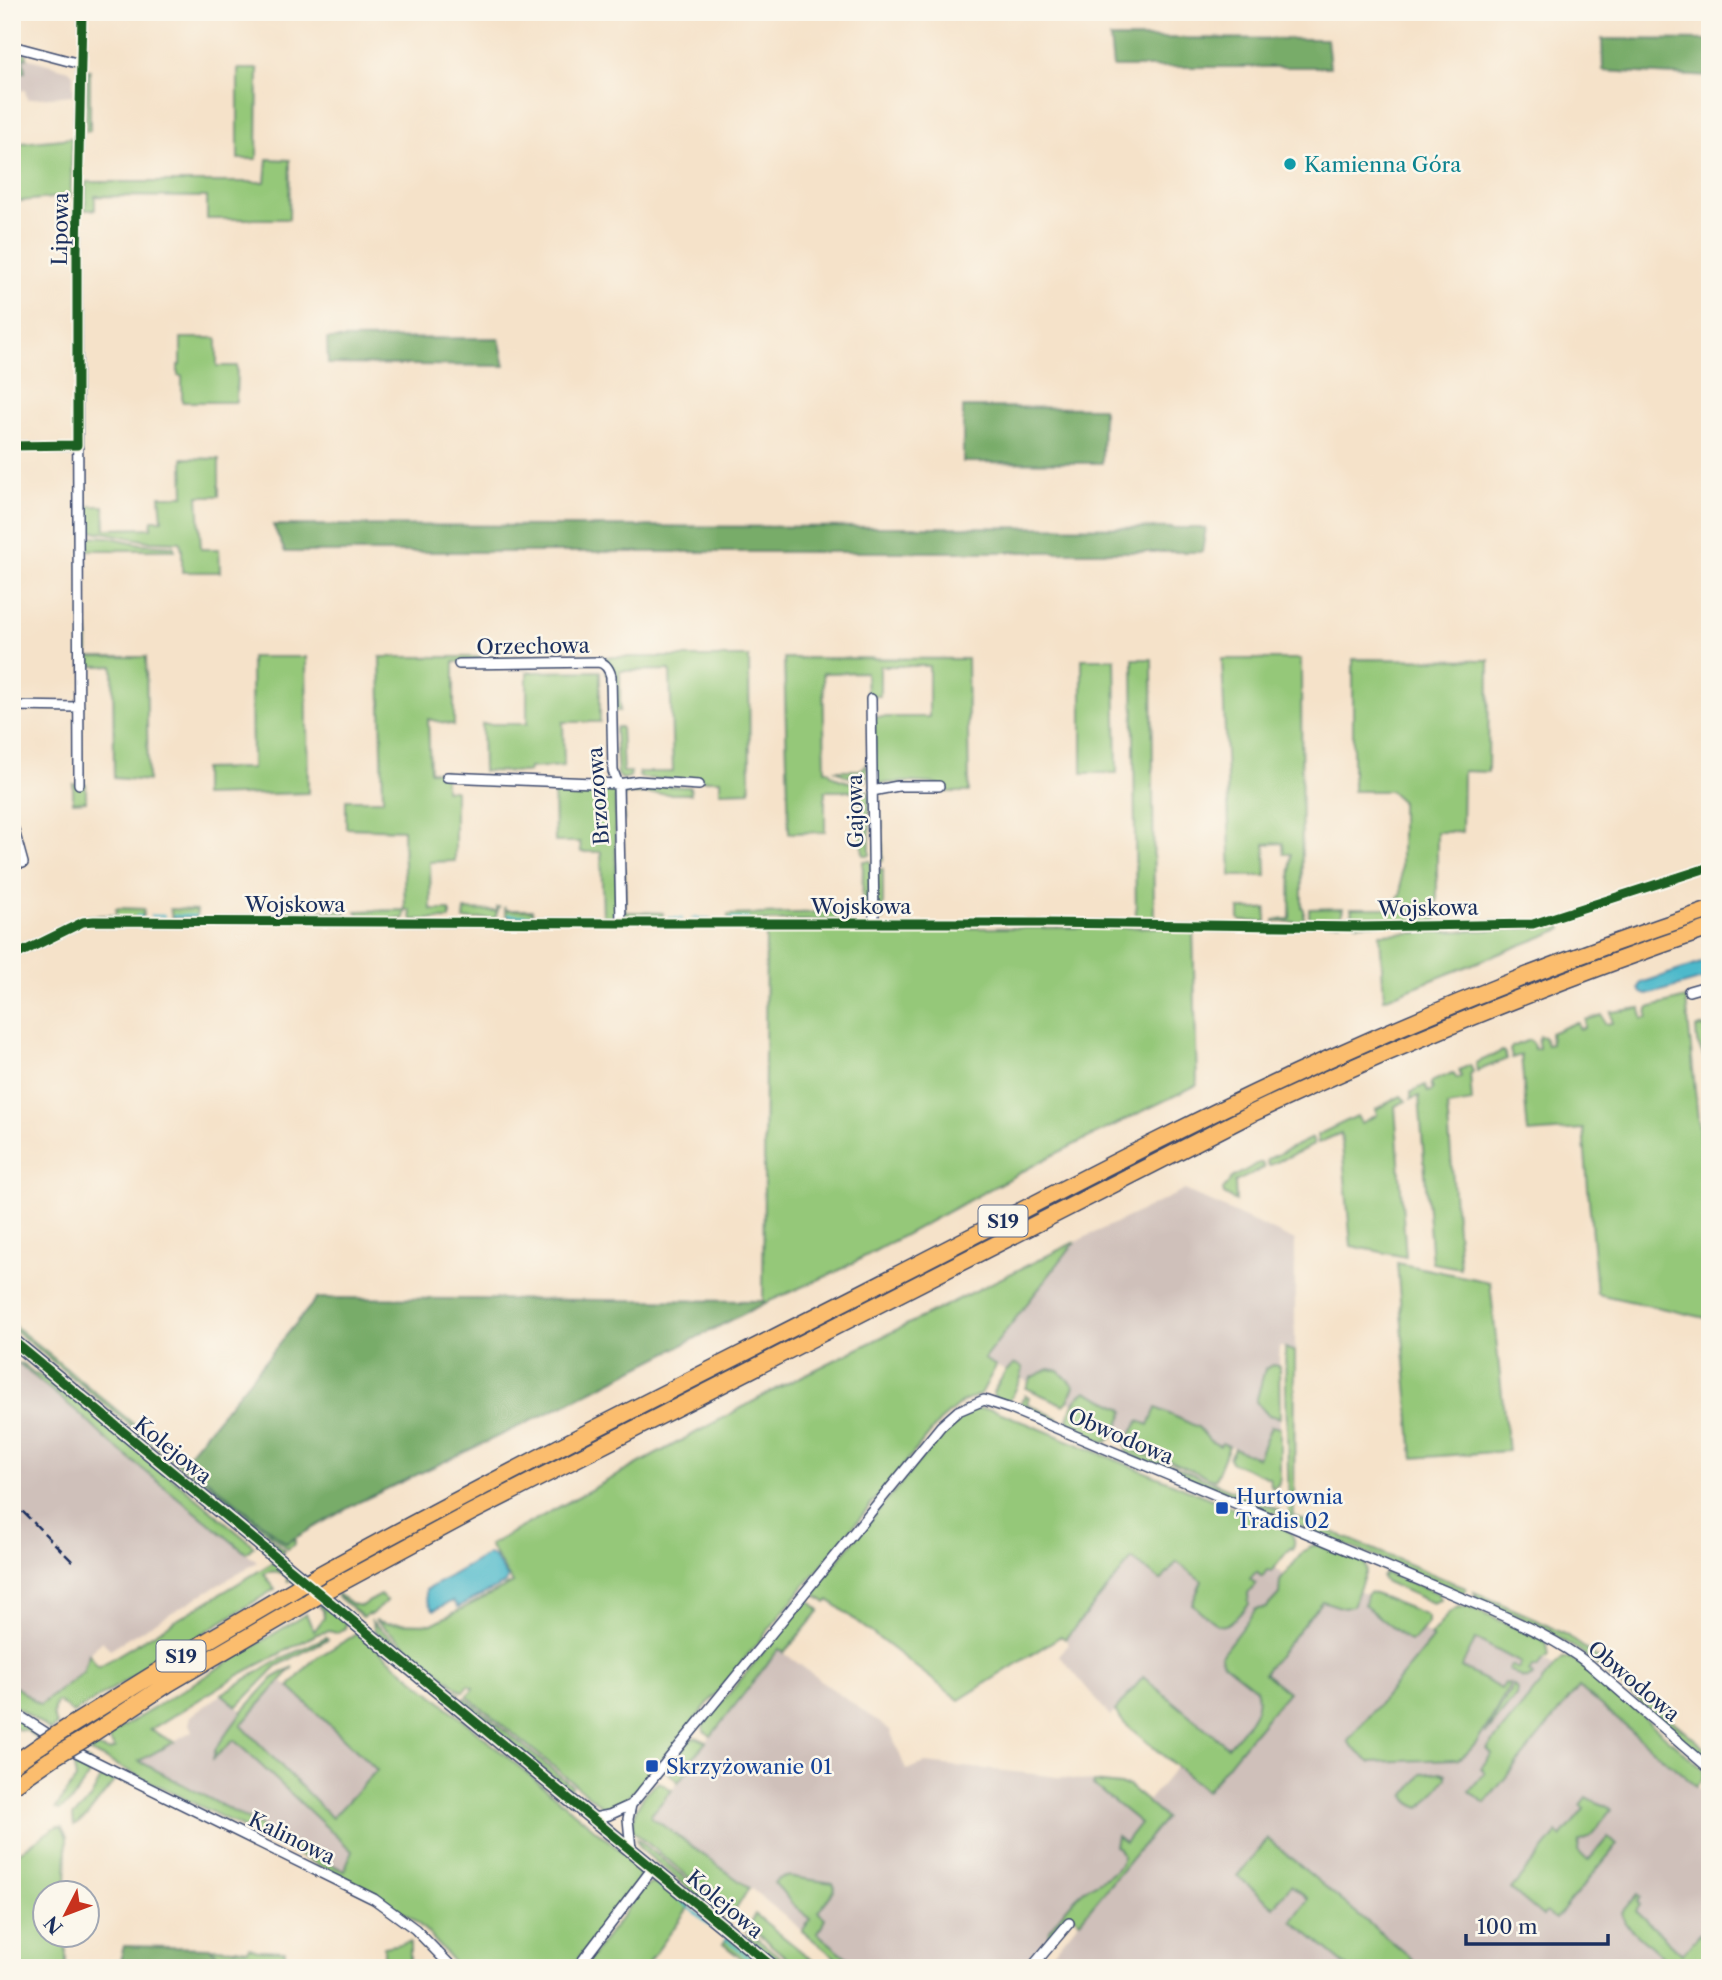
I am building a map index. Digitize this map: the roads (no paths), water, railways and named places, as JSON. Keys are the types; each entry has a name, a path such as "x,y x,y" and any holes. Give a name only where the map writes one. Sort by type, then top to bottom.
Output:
{"highway":[{"name":"S19","path":"12,1765 191,1650 309,1588 464,1497 1163,1138 1325,1061 1463,1001 1596,950 1710,911"},
{"name":"S19","path":"12,1786 309,1588 331,1588 496,1500 1253,1113 1338,1073 1509,1001 1710,928"}],"street":[{"name":"Lipowa","path":"79,784 77,251 82,12"},
{"path":"12,46 80,64"},
{"path":"12,446 77,445"},
{"name":"Orzechowa","path":"458,664 602,662 607,666"},
{"name":"Brzozowa","path":"607,666 611,677 613,771 618,784 621,923"},
{"name":"Gajowa","path":"871,699 874,923"},
{"path":"12,706 79,707"},
{"path":"447,777 699,785"},
{"path":"872,791 898,786 939,786"},
{"path":"12,823 23,863"},
{"name":"Wojskowa","path":"12,957 83,922 94,921 1206,924 1361,927 1533,923 1710,867"},
{"path":"1689,991 1710,985"},
{"name":"Kolejowa","path":"12,1339 309,1588 594,1818 774,1968"},
{"name":"Obwodowa","path":"631,1805 942,1426 958,1411 984,1400 996,1402 1540,1633 1574,1652 1710,1769"},
{"name":"Kalinowa","path":"12,1711 76,1752 374,1899 415,1929 453,1968"},
{"path":"594,1818 609,1815 631,1805"},
{"path":"631,1805 628,1819 631,1849"},
{"path":"577,1968 653,1867"},
{"path":"1031,1968 1069,1923"}],"water":[{"path":"1710,960 1710,977 1647,995 1640,991 1641,983"},
{"path":"488,1554 493,1556 508,1578 506,1583 458,1607 453,1601 434,1610 432,1608 426,1590"}],"waterway":[{"path":"509,915 533,916"},
{"path":"137,916 141,917"},
{"path":"151,916 164,916"},
{"path":"174,916 195,916"},
{"path":"247,917 265,917"},
{"path":"536,918 547,918"},
{"path":"583,918 613,918"},
{"path":"626,918 659,918"},
{"path":"669,918 682,919"},
{"path":"692,918 710,919"},
{"path":"731,919 748,919"},
{"path":"659,1887 668,1890 718,1932"},
{"path":"726,1939 760,1968"}],"railway":[{"path":"12,1501 75,1564"}],"place":[{"name":"Kamienna Góra","path":"1290,164"},
{"name":"Hurtownia Tradis 02","path":"1222,1508"},
{"name":"Skrzyżowanie 01","path":"652,1766"}]}
